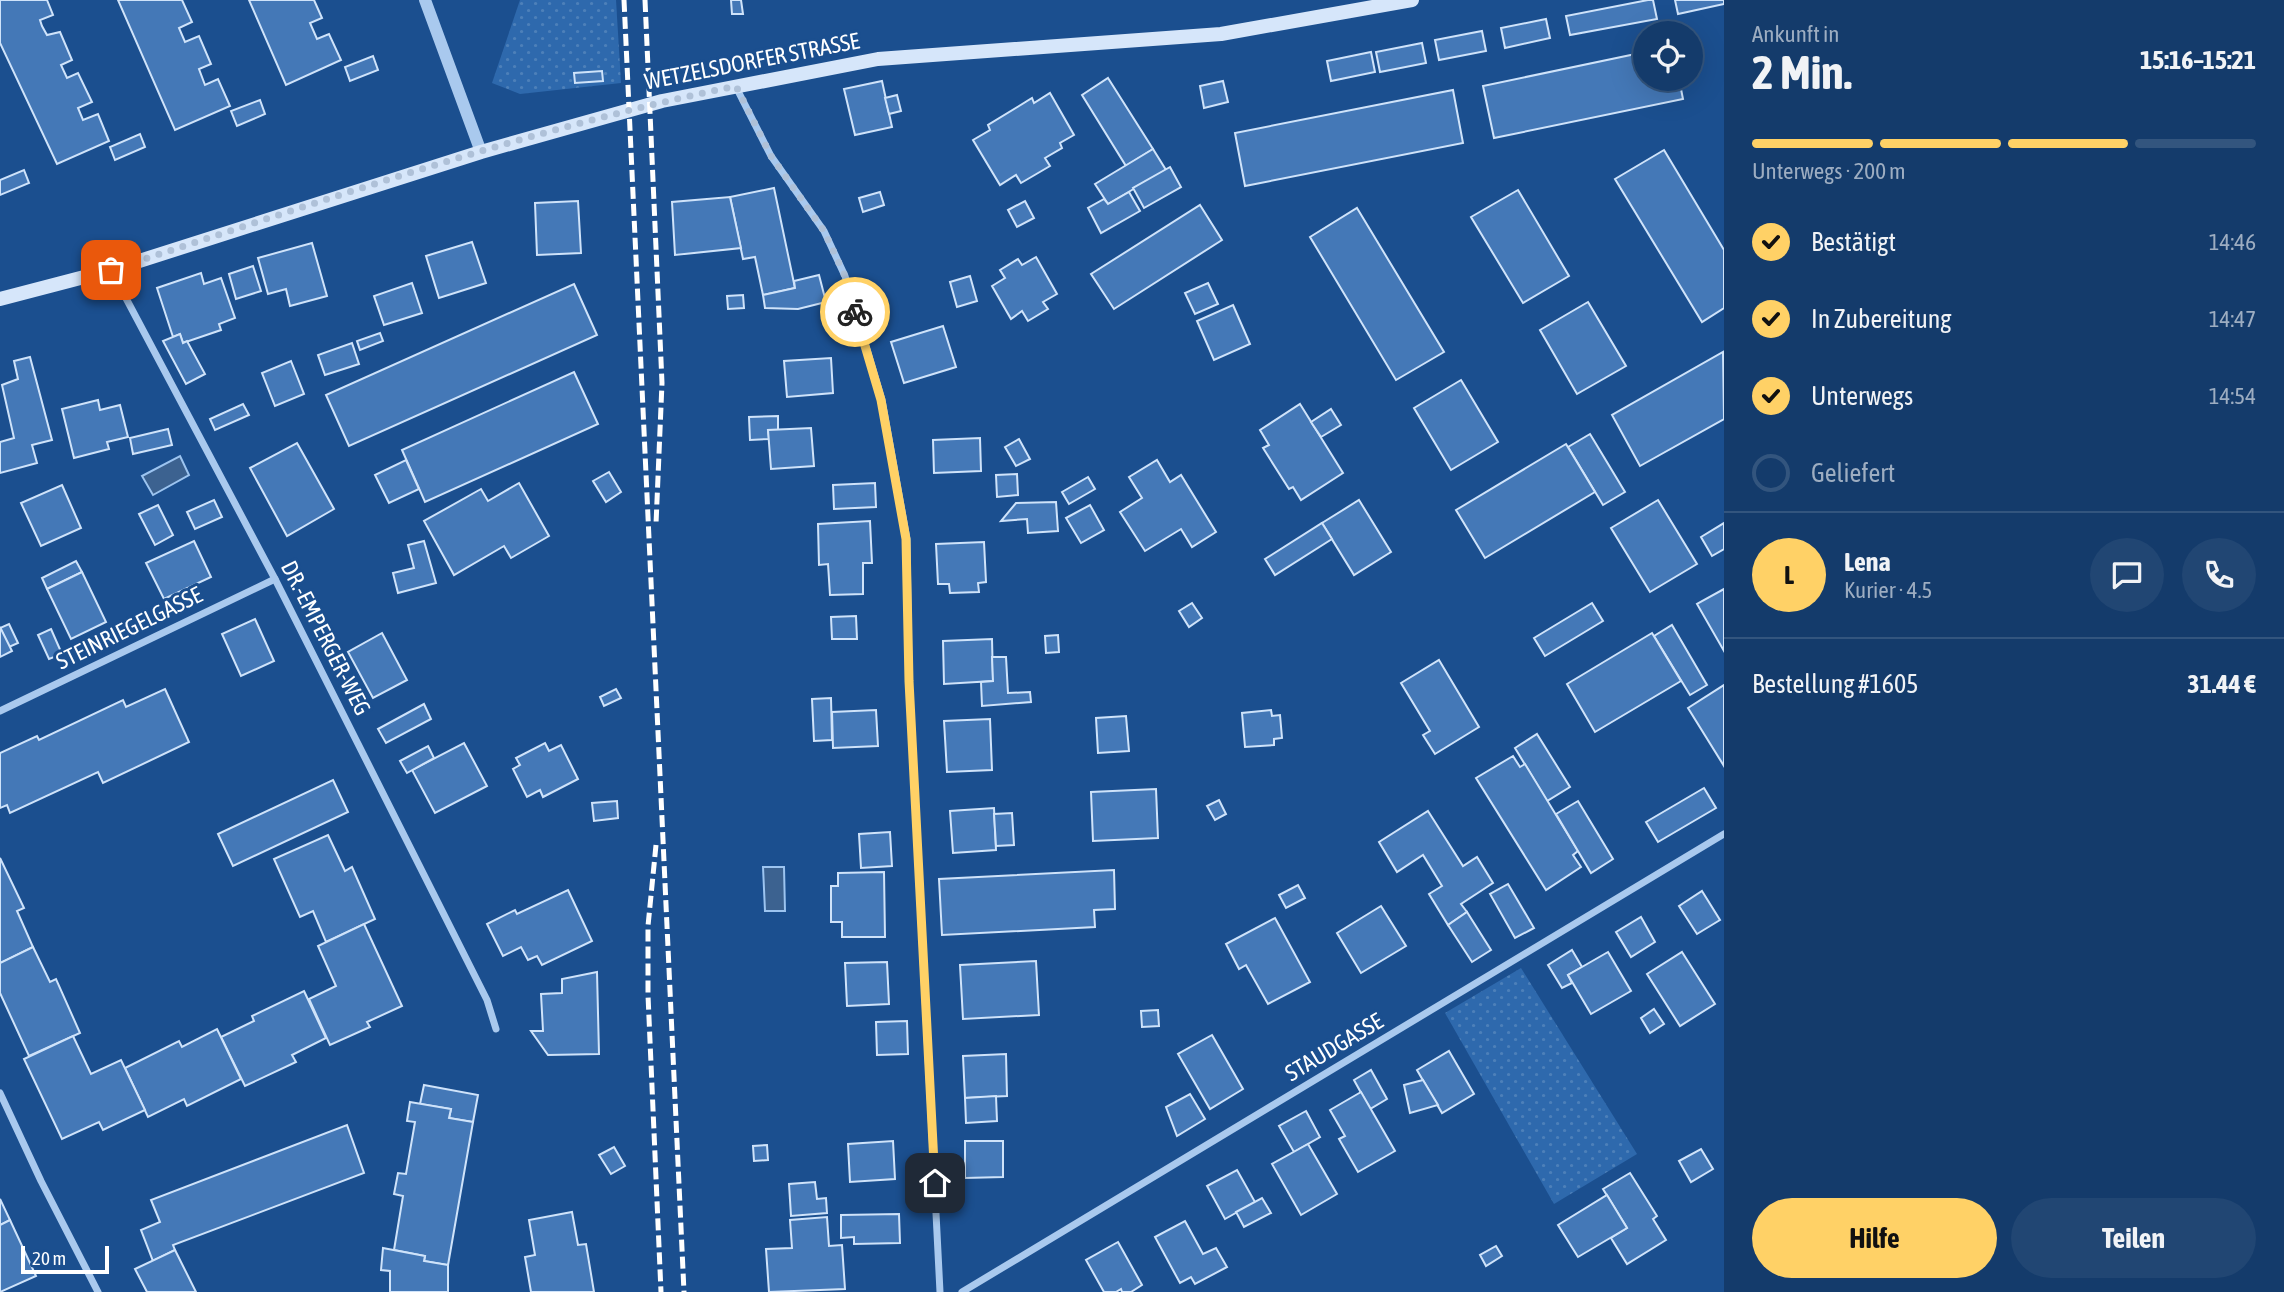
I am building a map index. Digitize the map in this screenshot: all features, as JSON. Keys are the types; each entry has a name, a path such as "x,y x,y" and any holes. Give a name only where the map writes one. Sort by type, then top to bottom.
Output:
{"main road":[{"name":"WETZELSDORFER STRASSE","path":"0,299 111,270 481,152 630,109 736,86 878,59 1220,34 1412,0"}],"street":[{"path":"425,0 481,152"},
{"path":"736,86 771,156 824,231 845,276 881,400 906,539 909,681 940,1292"},
{"name":"DR.-EMPERGER-WEG","path":"111,270 275,579 487,1000 496,1029"},
{"name":"STEINRIEGELGASSE","path":"0,712 275,579"},
{"name":"STAUDGASSE","path":"962,1292 1724,834"},
{"path":"0,1093 98,1292"}],"shaded area":[{"path":"520,0 616,0 621,83 520,94 492,83"},
{"path":"180,456 189,475 153,495 142,476"},
{"path":"763,867 784,867 785,911 765,911"},
{"path":"1521,968 1637,1154 1554,1204 1445,1013"}],"building":[{"path":"0,0 47,0 53,15 40,20 42,26 47,35 60,32 72,60 61,65 67,78 78,73 92,102 78,108 83,120 98,114 109,141 57,164 0,43"},
{"path":"118,0 182,0 192,22 179,28 185,42 199,36 211,64 199,69 205,85 218,79 230,106 175,130"},
{"path":"249,0 314,0 322,18 310,23 317,39 329,34 341,60 286,85"},
{"path":"731,0 741,0 743,14 732,14"},
{"path":"1653,0 1657,19 1633,21 1633,23 1570,35 1566,16"},
{"path":"1675,0 1724,0 1724,4 1678,14"},
{"path":"1546,19 1550,38 1505,48 1501,28"},
{"path":"1482,31 1486,51 1439,60 1435,40"},
{"path":"1422,43 1426,63 1380,72 1376,52"},
{"path":"1371,52 1375,72 1331,81 1327,61"},
{"path":"1633,55 1633,91 1681,91 1683,99 1494,138 1483,86"},
{"path":"373,56 378,70 350,81 345,67"},
{"path":"602,71 603,81 575,83 574,73"},
{"path":"1108,78 1153,149 1126,166 1082,95"},
{"path":"882,81 892,127 855,135 844,89"},
{"path":"1223,81 1228,102 1204,108 1200,86"},
{"path":"1453,90 1463,143 1245,186 1235,133"},
{"path":"1050,93 1074,135 1060,143 1062,148 1045,158 1050,166 1021,183 1016,175 1000,185 973,140 990,130 988,125 1032,98 1034,103"},
{"path":"897,95 901,111 889,114 885,98"},
{"path":"260,100 265,114 237,126 231,111"},
{"path":"140,134 145,147 115,160 110,147"},
{"path":"1153,149 1166,170 1108,204 1095,184"},
{"path":"1664,150 1724,250 1724,308 1702,322 1615,179"},
{"path":"1170,167 1181,187 1144,208 1133,188"},
{"path":"24,170 29,183 0,195 0,180"},
{"path":"774,188 795,288 763,295 755,257 743,259 730,197"},
{"path":"1518,190 1569,276 1523,303 1471,217"},
{"path":"880,192 884,205 863,212 859,198"},
{"path":"1129,192 1140,211 1101,233 1088,208 1104,199 1108,204"},
{"path":"730,197 741,248 675,255 672,202"},
{"path":"578,201 581,253 537,255 535,203"},
{"path":"1025,201 1034,218 1017,227 1008,210"},
{"path":"1200,205 1222,240 1114,309 1091,274"},
{"path":"1357,208 1444,352 1396,380 1310,237"},
{"path":"472,242 486,283 439,298 426,256"},
{"path":"312,243 327,296 290,306 286,289 268,294 258,258"},
{"path":"1036,257 1057,294 1043,302 1048,309 1028,321 1022,311 1011,319 992,286 1005,278 1000,270 1018,259 1022,265"},
{"path":"253,266 261,291 236,299 229,274"},
{"path":"201,273 204,284 221,278 235,318 219,324 221,330 183,343 180,334 173,337 157,288"},
{"path":"819,275 826,302 798,309 765,308 763,295 795,288 794,281"},
{"path":"970,276 977,301 957,307 950,282"},
{"path":"412,283 422,313 384,325 374,296"},
{"path":"1208,283 1218,304 1195,314 1185,293"},
{"path":"574,284 597,335 349,446 326,395"},
{"path":"743,295 744,308 728,309 727,296"},
{"path":"1588,302 1626,366 1577,394 1540,330"},
{"path":"1233,305 1250,344 1214,360 1197,321"},
{"path":"943,326 956,367 904,383 891,342"},
{"path":"380,333 383,341 360,350 357,341"},
{"path":"180,334 183,343 187,341 205,374 186,384 163,341"},
{"path":"352,343 359,364 325,375 318,355"},
{"path":"1723,352 1724,419 1640,466 1612,415"},
{"path":"30,357 52,440 32,445 37,463 0,473 0,442 14,438 2,385 18,379 14,361"},
{"path":"831,358 833,393 787,397 784,361"},
{"path":"291,361 304,394 275,406 262,373"},
{"path":"574,372 598,424 425,502 402,450"},
{"path":"1461,380 1498,442 1451,470 1414,408"},
{"path":"98,400 100,410 120,405 128,437 107,442 109,449 74,458 62,409"},
{"path":"243,404 249,415 215,430 210,419"},
{"path":"1300,404 1343,473 1301,500 1293,487 1289,489 1263,448 1269,445 1260,430"},
{"path":"1331,409 1341,425 1321,437 1311,422"},
{"path":"778,416 778,430 768,430 769,439 750,440 749,417"},
{"path":"811,428 814,466 771,469 768,430"},
{"path":"168,429 172,445 133,454 130,438"},
{"path":"1590,434 1625,492 1603,505 1568,447"},
{"path":"980,438 981,471 934,473 933,440"},
{"path":"1019,439 1030,459 1016,466 1005,447"},
{"path":"297,443 334,509 287,536 250,468"},
{"path":"1566,444 1595,492 1485,558 1456,510"},
{"path":"406,460 419,489 389,503 375,475"},
{"path":"1157,460 1170,482 1181,475 1216,532 1192,547 1181,529 1145,551 1120,512 1142,498 1129,477"},
{"path":"609,472 621,492 606,502 593,481"},
{"path":"1017,474 1018,495 997,497 996,475"},
{"path":"1088,477 1095,489 1069,504 1062,492"},
{"path":"519,483 549,536 511,558 504,546 454,575 424,521 481,489 488,501"},
{"path":"875,483 876,507 834,509 833,485"},
{"path":"62,485 81,528 41,546 21,503"},
{"path":"214,500 222,517 195,529 187,512"},
{"path":"1359,500 1391,552 1354,575 1322,523"},
{"path":"1658,500 1697,564 1650,592 1611,528"},
{"path":"1056,502 1058,531 1028,533 1027,519 1001,521 1016,503"},
{"path":"158,505 173,535 155,545 139,514"},
{"path":"1090,505 1104,530 1081,543 1066,518"},
{"path":"870,521 872,563 863,563 863,594 830,595 828,564 819,565 818,524"},
{"path":"1322,523 1332,539 1275,575 1265,559"},
{"path":"1724,523 1724,549 1712,556 1701,537"},
{"path":"194,541 211,577 164,599 146,563"},
{"path":"424,541 436,583 398,593 393,573 414,568 408,545"},
{"path":"984,542 986,582 978,583 979,592 950,593 949,584 938,584 936,544"},
{"path":"76,561 82,572 47,589 42,578"},
{"path":"82,572 106,622 71,639 47,589"},
{"path":"1724,589 1724,651 1697,604"},
{"path":"1192,603 1202,618 1189,627 1179,611"},
{"path":"1592,603 1603,621 1545,656 1534,638"},
{"path":"856,616 857,639 832,639 831,617"},
{"path":"255,619 274,661 241,676 222,634"},
{"path":"9,624 18,643 9,647 0,628"},
{"path":"1672,625 1707,685 1690,695 1654,636"},
{"path":"0,627 12,651 0,657"},
{"path":"51,629 62,654 49,659 38,635"},
{"path":"382,633 407,680 373,698 348,652"},
{"path":"1652,633 1681,681 1595,732 1567,684"},
{"path":"1058,635 1059,652 1046,653 1045,636"},
{"path":"992,639 993,681 944,684 943,641"},
{"path":"992,657 1006,657 1008,693 1030,692 1031,702 982,706 981,682 993,681"},
{"path":"1439,660 1479,727 1435,754 1423,735 1430,731 1401,683"},
{"path":"1724,685 1724,766 1688,708"},
{"path":"165,689 189,742 103,783 98,772 10,813 7,805 0,808 0,753 37,736 39,740 123,700 126,707"},
{"path":"616,689 621,698 604,706 600,697"},
{"path":"831,698 832,740 814,741 812,699"},
{"path":"424,704 431,719 386,743 378,729"},
{"path":"876,710 878,746 833,748 832,712"},
{"path":"1271,710 1272,716 1280,715 1282,738 1274,739 1274,745 1245,747 1242,713"},
{"path":"1126,716 1129,751 1098,753 1096,718"},
{"path":"990,719 992,770 947,772 944,721"},
{"path":"1537,734 1570,787 1547,801 1515,748"},
{"path":"464,743 487,786 435,813 412,770"},
{"path":"545,743 549,751 561,745 578,779 543,797 540,790 527,797 513,769 520,765 516,758"},
{"path":"428,746 434,758 407,773 400,761"},
{"path":"1513,756 1520,767 1525,764 1578,851 1573,855 1581,867 1546,890 1476,778"},
{"path":"333,780 348,812 233,866 218,834"},
{"path":"1704,788 1716,808 1658,842 1646,822"},
{"path":"1156,789 1158,838 1093,841 1091,792"},
{"path":"1219,800 1226,814 1215,820 1207,806"},
{"path":"617,801 618,818 594,821 592,803"},
{"path":"1578,801 1613,859 1591,873 1556,814"},
{"path":"994,808 996,850 953,853 950,811"},
{"path":"1428,811 1463,866 1477,857 1493,883 1461,904 1467,912 1448,925 1429,894 1442,886 1423,855 1397,872 1379,842"},
{"path":"1012,813 1014,845 996,846 994,814"},
{"path":"890,832 892,866 861,868 859,834"},
{"path":"328,835 345,871 352,867 375,919 326,942 313,911 300,917 274,859"},
{"path":"0,858 24,908 17,911 33,947 0,963"},
{"path":"1114,870 1115,909 1094,910 1095,927 942,935 939,879"},
{"path":"884,872 885,937 842,937 842,922 831,922 831,886 838,886 838,873"},
{"path":"1508,884 1534,928 1515,938 1490,894"},
{"path":"1298,885 1305,898 1286,908 1279,895"},
{"path":"568,890 592,941 542,965 537,956 528,960 521,947 503,956 487,924 515,910 517,914"},
{"path":"1702,891 1720,920 1697,934 1679,906"},
{"path":"1381,906 1406,946 1361,973 1337,933"},
{"path":"1467,912 1491,950 1472,962 1448,925"},
{"path":"1641,917 1655,942 1631,957 1616,932"},
{"path":"1275,918 1310,982 1268,1004 1246,965 1239,969 1226,944"},
{"path":"364,924 402,1006 367,1022 370,1027 330,1045 309,999 336,986 318,946"},
{"path":"33,947 50,982 56,979 80,1033 29,1056 0,993 0,963"},
{"path":"1572,950 1582,967 1568,975 1572,983 1562,988 1548,965"},
{"path":"1608,952 1631,991 1591,1014 1568,975"},
{"path":"1682,952 1715,1004 1680,1026 1647,974"},
{"path":"1036,961 1039,1015 963,1019 960,965"},
{"path":"887,962 889,1004 847,1006 845,963"},
{"path":"597,972 599,1054 548,1055 531,1031 543,1031 541,994 562,993 562,979"},
{"path":"304,991 326,1038 292,1055 296,1062 245,1086 221,1037 254,1021 252,1016"},
{"path":"1654,1009 1664,1024 1650,1033 1641,1018"},
{"path":"1158,1010 1159,1026 1142,1027 1141,1011"},
{"path":"907,1021 908,1054 877,1055 876,1022"},
{"path":"217,1029 241,1079 187,1106 184,1099 148,1117 125,1068 179,1041 182,1047"},
{"path":"1212,1035 1243,1089 1210,1109 1178,1054"},
{"path":"73,1036 91,1074 121,1060 145,1110 103,1130 99,1122 62,1139 24,1059"},
{"path":"1449,1051 1474,1094 1442,1113 1417,1070"},
{"path":"1006,1054 1007,1096 965,1098 963,1056"},
{"path":"1371,1070 1387,1099 1370,1109 1354,1080"},
{"path":"1423,1080 1438,1105 1410,1113 1404,1085"},
{"path":"424,1085 478,1095 473,1122 449,1118 451,1109 420,1104"},
{"path":"1361,1092 1395,1151 1358,1172 1339,1139 1345,1136 1330,1110"},
{"path":"1190,1094 1205,1119 1177,1136 1166,1107"},
{"path":"996,1096 997,1121 966,1123 965,1098"},
{"path":"410,1102 451,1109 449,1118 473,1122 448,1265 424,1261 425,1256 394,1250 403,1196 394,1194 398,1173 406,1174 415,1122 407,1121"},
{"path":"1306,1111 1320,1137 1294,1152 1279,1126"},
{"path":"347,1125 364,1173 173,1245 175,1250 153,1261 141,1230 160,1222 151,1200"},
{"path":"893,1141 895,1179 850,1182 848,1144"},
{"path":"965,1141 1003,1141 1003,1177 965,1178"},
{"path":"1308,1144 1337,1194 1301,1215 1272,1164"},
{"path":"767,1145 768,1160 754,1161 753,1146"},
{"path":"614,1147 625,1166 611,1174 599,1155"},
{"path":"1701,1149 1713,1169 1691,1182 1679,1161"},
{"path":"1237,1170 1255,1202 1225,1219 1207,1186"},
{"path":"1630,1173 1657,1216 1653,1219 1666,1240 1627,1264 1611,1238 1627,1228 1603,1189"},
{"path":"815,1182 817,1199 826,1198 827,1213 791,1216 789,1184"},
{"path":"1607,1195 1627,1228 1578,1257 1558,1225"},
{"path":"1262,1198 1271,1213 1244,1227 1236,1212"},
{"path":"0,1199 10,1220 0,1225"},
{"path":"572,1212 578,1245 586,1244 594,1292 531,1292 525,1257 535,1255 529,1220"},
{"path":"899,1214 900,1243 854,1244 854,1237 841,1238 841,1215"},
{"path":"827,1217 829,1246 842,1245 845,1289 769,1292 766,1249 792,1248 790,1220"},
{"path":"10,1220 36,1276 0,1292 0,1225"},
{"path":"1185,1221 1203,1254 1216,1248 1227,1267 1195,1284 1191,1277 1180,1283 1155,1237"},
{"path":"1118,1242 1142,1285 1131,1292 1122,1292 1121,1289 1104,1292 1086,1260"},
{"path":"1496,1246 1502,1256 1486,1266 1480,1255"},
{"path":"383,1248 425,1256 424,1261 448,1265 448,1292 390,1292 390,1271 381,1270"},
{"path":"175,1250 196,1292 147,1292 135,1269"}],"railway":[{"path":"624,0 684,1292"},
{"path":"645,0 662,383 656,524"},
{"path":"656,845 648,926 648,995 661,1292"}],"way so far":[{"path":"111,270 481,152 630,109 736,86 771,156 824,231 845,276 855,312"}],"route":[{"path":"855,312 881,400 906,539 909,681 935,1183"}]}
